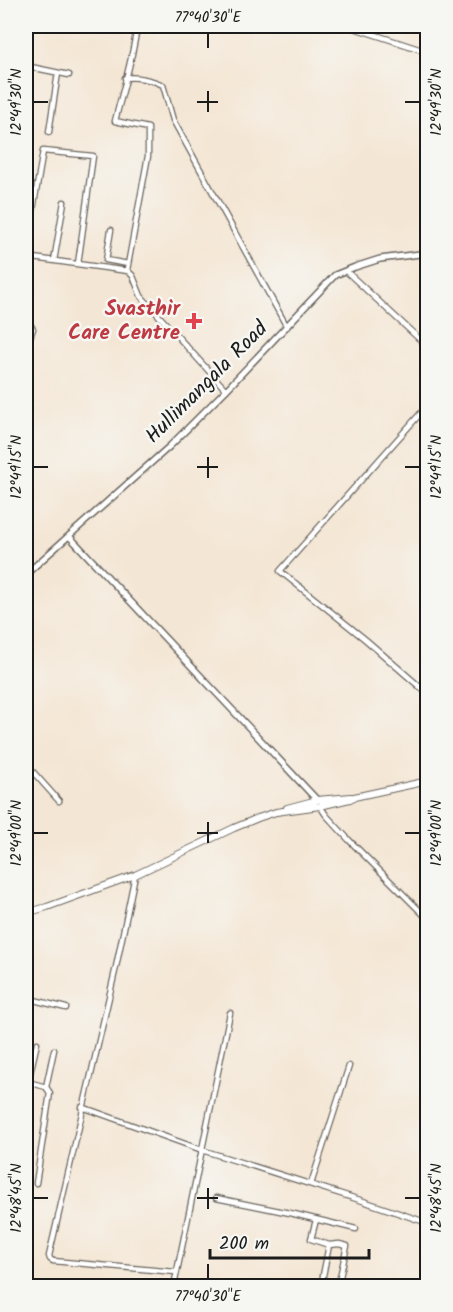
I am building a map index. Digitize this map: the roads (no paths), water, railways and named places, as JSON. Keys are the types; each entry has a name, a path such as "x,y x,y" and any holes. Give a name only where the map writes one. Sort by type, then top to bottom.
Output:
{"main road":[{"path":"26,913 135,875 234,828 284,809 428,782"}],"street":[{"path":"127,267 148,156 148,128 115,121 134,48 137,26"},
{"path":"348,26 428,52"},
{"path":"26,104 28,67 69,75"},
{"path":"49,132 58,73"},
{"path":"125,78 132,77 164,85 173,120 287,327"},
{"path":"26,251 43,151 93,156 78,264"},
{"path":"54,261 64,202"},
{"path":"111,230 106,260 127,267 141,296 226,390"},
{"name":"Hullimangala Road","path":"26,574 170,446 335,275 380,259 428,253"},
{"path":"26,257 78,264 127,267"},
{"path":"346,271 428,347"},
{"path":"26,322 33,329 26,347"},
{"path":"428,405 280,571 366,640 428,694"},
{"path":"69,536 319,803 334,823 428,919"},
{"path":"26,764 59,801"},
{"path":"135,875 49,1256 53,1261 176,1272"},
{"path":"26,998 66,1008"},
{"path":"174,1287 230,1013"},
{"path":"26,1100 27,1081 37,1043"},
{"path":"46,1087 54,1050"},
{"path":"311,1184 349,1066"},
{"path":"27,1081 46,1087 50,1093 36,1183"},
{"path":"82,1107 202,1150 428,1223"},
{"path":"216,1198 356,1229"},
{"path":"316,1220 311,1239 329,1245 347,1246 338,1287"},
{"path":"321,1287 329,1245"}],"place":[{"name":"Svasthir Care Centre","path":"194,321"}]}
